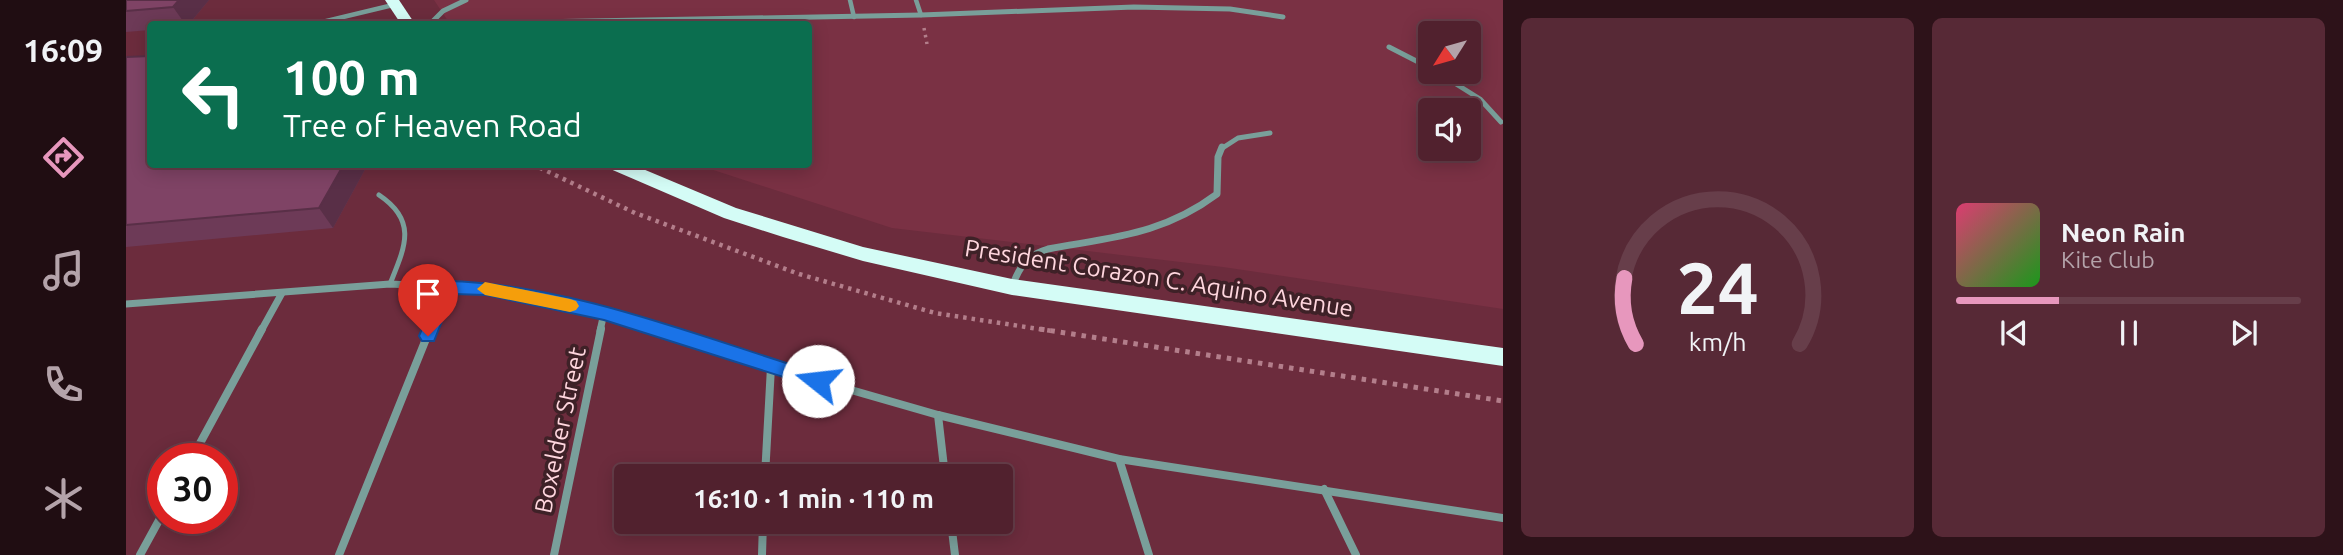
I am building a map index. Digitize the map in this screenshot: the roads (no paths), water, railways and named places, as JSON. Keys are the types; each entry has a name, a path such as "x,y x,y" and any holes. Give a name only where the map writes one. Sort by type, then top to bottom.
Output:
{"highway":[{"path":"394,2 406,21"},
{"name":"President Corazon C. Aquino Avenue","path":"623,168 730,213 789,232 863,254 1012,287 1503,356"}],"street":[{"path":"432,21 443,10 463,1"},
{"path":"547,21 854,17 1067,8 1200,7 1253,11 1283,17"},
{"path":"1389,47 1418,62"},
{"path":"1458,84 1492,108 1502,122"},
{"path":"1012,287 1021,266 1028,258 1041,252 1122,238 1163,227 1198,210 1217,194 1218,157 1222,146 1238,138 1270,133"},
{"path":"126,304 390,284 486,289 604,313 771,367 938,415 1119,459 1503,518"},
{"path":"339,555 447,288"},
{"path":"200,443 282,293"},
{"name":"Boxelder Street","path":"554,555 604,313"},
{"path":"766,464 771,367"},
{"path":"938,415 944,464"},
{"path":"1119,459 1149,555"},
{"path":"1324,489 1356,555"},
{"path":"140,555 152,534"},
{"path":"762,555 763,534"},
{"path":"952,534 955,555"}],"lane":[{"path":"850,0 854,17"},
{"path":"916,0 921,15"},
{"path":"325,21 394,2"},
{"path":"379,195 398,208 405,220 406,245 390,284"}]}
